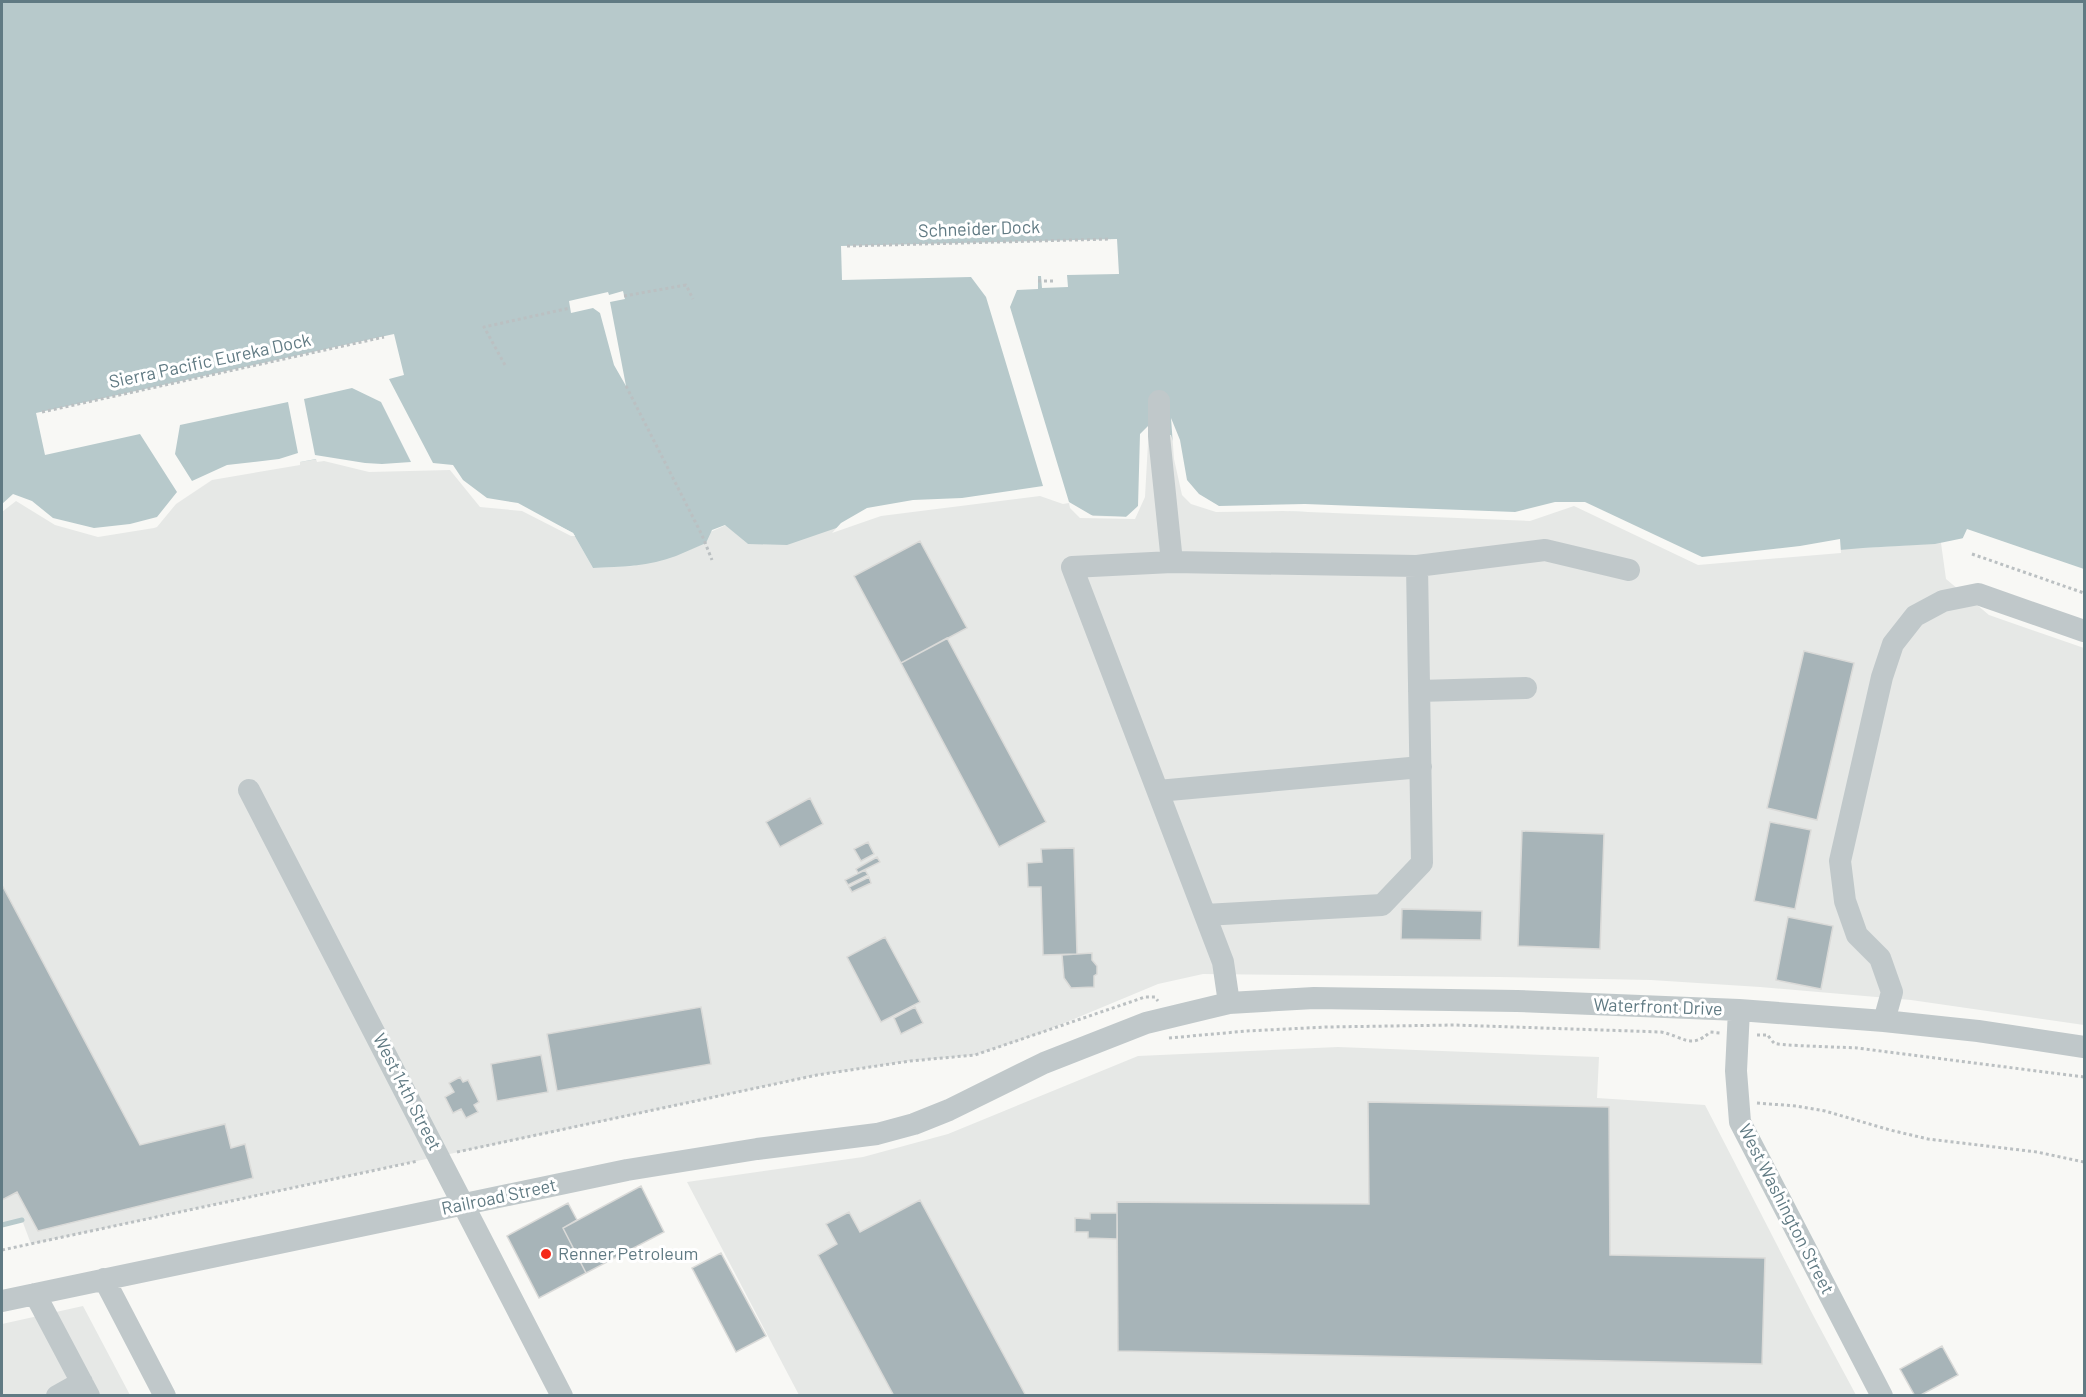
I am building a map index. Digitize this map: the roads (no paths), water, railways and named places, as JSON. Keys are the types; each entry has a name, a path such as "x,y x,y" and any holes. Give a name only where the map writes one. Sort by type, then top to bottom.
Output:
{"street":[{"path":"1159,401 1159,436 1172,562"},
{"path":"1229,1003 1223,962 1072,567 1172,562 1417,566 1545,550 1629,570"},
{"path":"1205,915 1382,905 1422,863 1417,566"},
{"path":"1884,1021 1892,992 1880,958 1857,935 1845,901 1840,861 1882,677 1893,644 1915,616 1942,601 1978,594 2085,631"},
{"path":"1419,691 1526,688"},
{"path":"1158,792 1420,767"},
{"name":"West 14th Street","path":"249,790 562,1395"},
{"name":"Waterfront Drive","path":"993,1089 1044,1064 1146,1023 1229,1003 1338,998 1517,1001 1739,1010 1978,1031 2085,1047"},
{"name":"West Washington Street","path":"1739,1010 1736,1071 1740,1122 1882,1395"},
{"name":"Railroad Street","path":"2,1301 689,1159 877,1134 950,1110 993,1089"},
{"path":"104,1279 165,1395"},
{"path":"35,1294 85,1389 57,1395"}],"waterway":[{"path":"2,1225 22,1220"}],"place":[{"name":"Renner Petroleum","path":"546,1254"}]}
